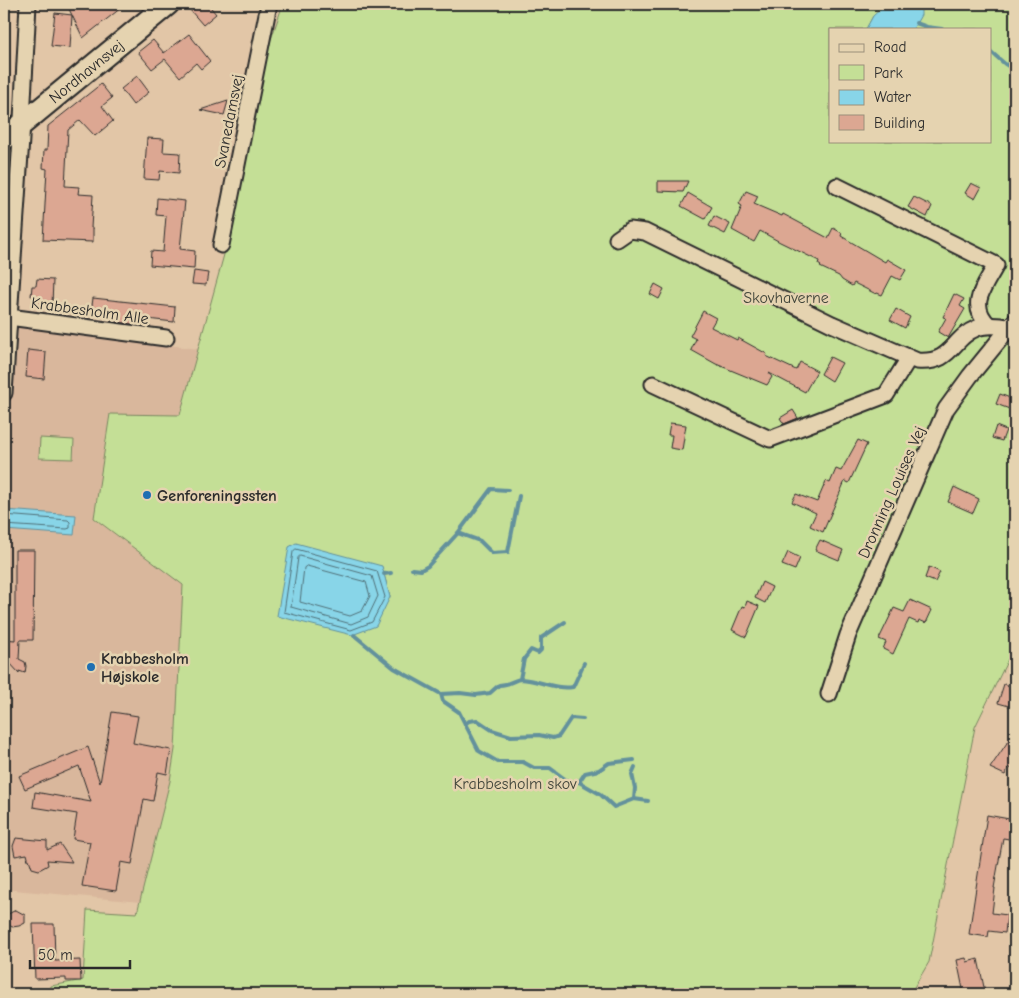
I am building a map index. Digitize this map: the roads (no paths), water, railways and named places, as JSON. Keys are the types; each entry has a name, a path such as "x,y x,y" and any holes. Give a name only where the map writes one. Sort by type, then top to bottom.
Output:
{"street":[{"name":"Krabbesholm Alle","path":"4,393 28,4"},
{"name":"Nordhavnsvej","path":"4,139 168,4"},
{"name":"Svanedamsvej","path":"221,245 269,4"},
{"path":"837,186 996,264 979,298 978,305 981,318 989,326"},
{"path":"617,239 630,230 645,232 832,324 909,358 925,362 947,355 970,331 978,327 1012,324"},
{"name":"Krabbesholm Alle","path":"9,317 166,338"},
{"name":"Dronning Louises Vej","path":"829,694 848,635 946,409 1012,324"},
{"path":"653,384 770,439 886,395 909,358"}],"water":[{"path":"886,4 918,6 921,8 921,15 914,28 867,28 873,16"},
{"path":"5,510 76,515 74,535 4,530"},
{"path":"296,543 382,566 390,597 376,626 352,635 277,616 289,547"}],"waterway":[{"path":"916,23 934,28"},
{"path":"992,53 1015,70"},
{"path":"412,569 421,570 428,566 458,533 491,489 508,490"},
{"path":"458,533 480,541 492,553 508,552 519,496"},
{"path":"384,574 391,573"},
{"path":"520,679 524,659 531,650 538,653 541,650 541,638 565,622"},
{"path":"354,635 394,668 441,694 443,701 459,712 479,751 498,762 523,762 534,768 550,768 569,782 579,782 600,794 614,807 634,799 648,801"},
{"path":"441,694 460,693 476,695 490,693 499,685 521,679 553,686 573,687 584,663"},
{"path":"465,724 469,721 477,720 492,730 511,736 539,735 553,738 559,736 571,718 583,719"},
{"path":"579,782 585,773 599,770 609,763 634,760"},
{"path":"634,799 635,788 632,774 635,767"}],"place":[{"name":"Genforeningssten","path":"147,495"},
{"name":"Krabbesholm Højskole","path":"91,667"}],"park label":[{"name":"Skovhaverne","path":"786,297"},
{"name":"Krabbesholm skov","path":"515,783"}]}
